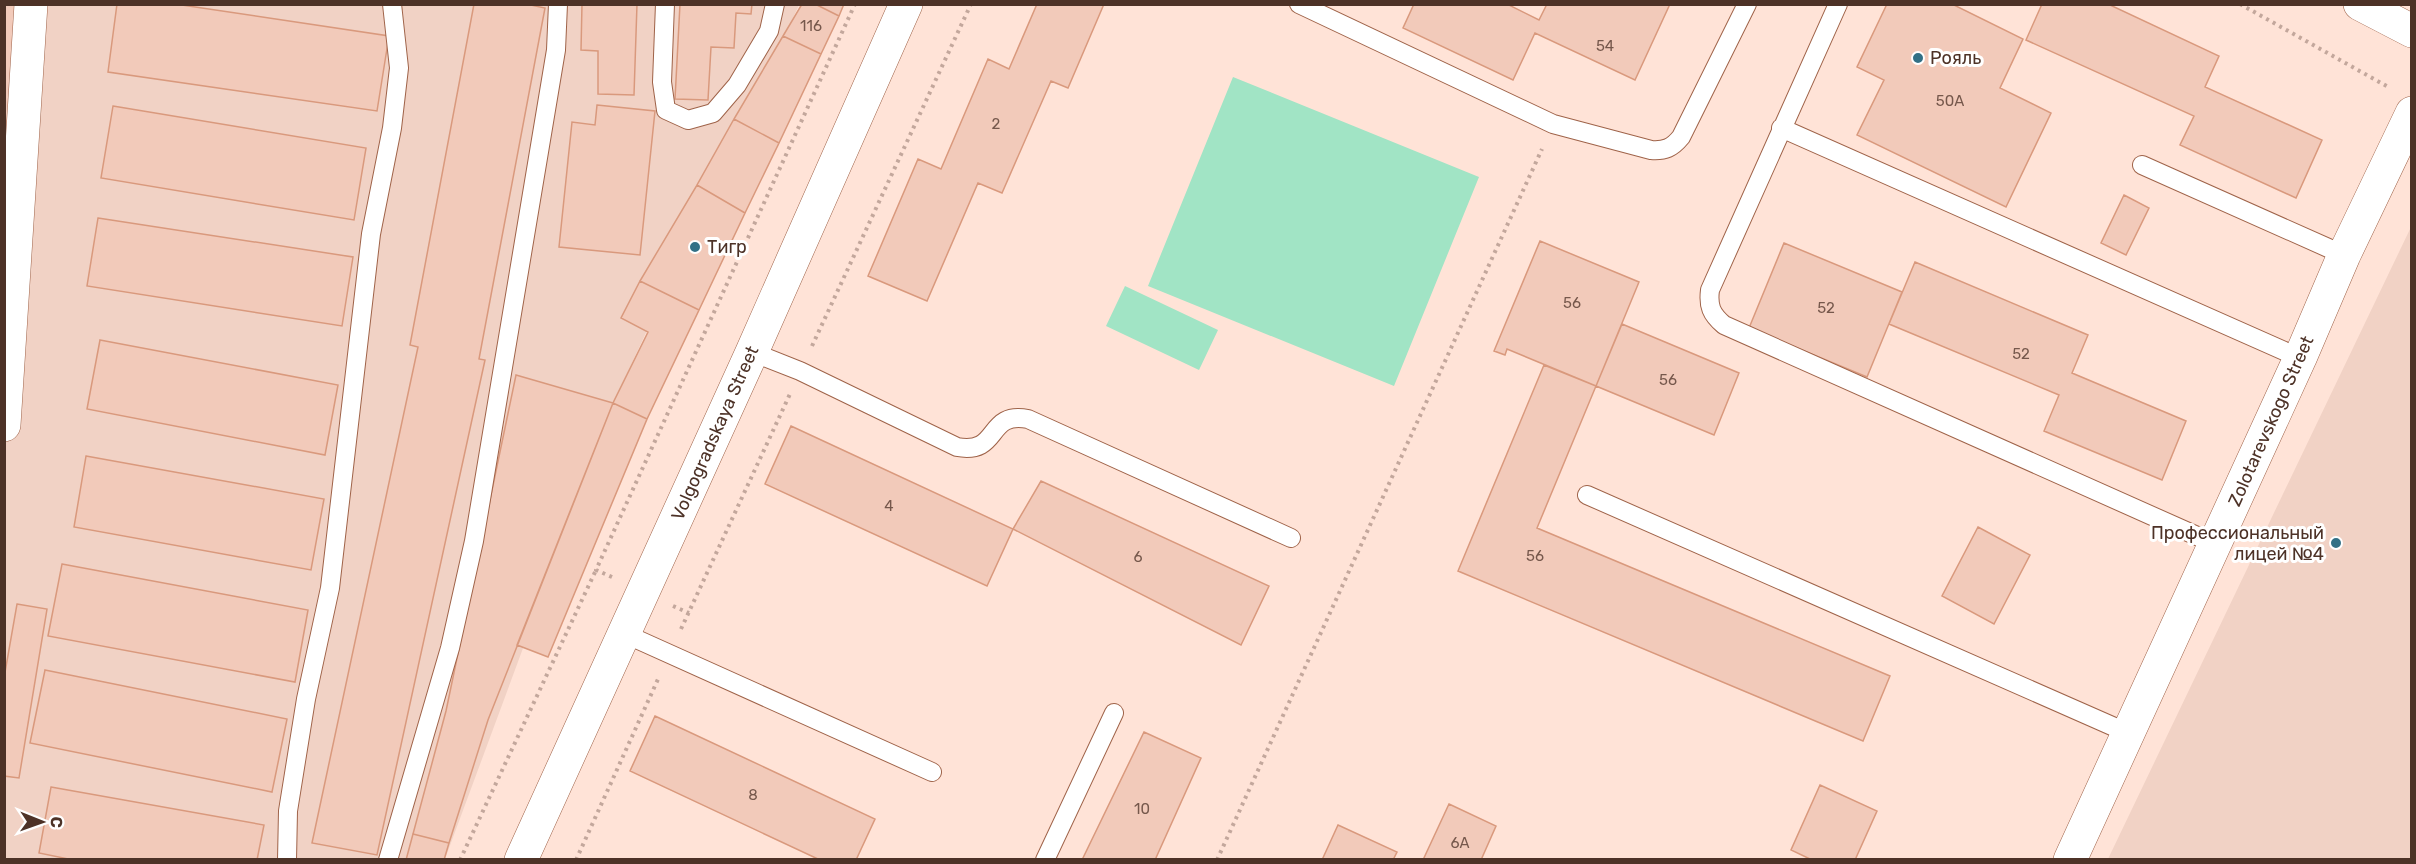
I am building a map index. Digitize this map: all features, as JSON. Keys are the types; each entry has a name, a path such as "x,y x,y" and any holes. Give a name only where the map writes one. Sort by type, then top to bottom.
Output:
{"street":[{"path":"4,425 31,4"},
{"name":"Volgogradskaya Street","path":"521,860 752,352 906,4"},
{"path":"2360,4 2412,31"},
{"name":"Zolotarevskogo Street","path":"2070,860 2300,358 2344,255 2403,102"}],"lane":[{"path":"287,860 288,811 306,699 330,588 371,234 392,128 399,68 392,4"},
{"path":"387,860 450,648 474,541 556,50 558,4"},
{"path":"665,4 662,82 666,110 688,120 713,113 737,85 770,31 775,4"},
{"path":"1299,4 1553,124 1651,150 1663,151 1674,146 1681,137 1747,4"},
{"path":"1838,4 1710,290 1708,303 1713,316 1724,325 2215,544"},
{"path":"1781,128 2300,358"},
{"path":"2142,165 2344,255"},
{"path":"752,352 800,371 957,447 970,450 983,446 1003,421 1015,417 1028,419 1291,538"},
{"path":"1587,495 2128,733"},
{"path":"623,633 932,772"},
{"path":"1045,860 1114,713"}],"path":[{"path":"460,860 596,570 855,4"},
{"path":"576,860 970,4"},
{"path":"2240,4 2403,102"},
{"path":"1217,860 1553,124"},
{"path":"596,570 688,613"}],"shaded area":[{"path":"5,5 799,5 616,397 445,859 5,860"},
{"name":"Профессиональный лицей №4","path":"2411,227 2411,859 2108,859"}],"green space":[{"path":"1233,77 1479,177 1394,386 1148,286"},
{"path":"1125,286 1218,330 1199,370 1106,326"}],"building":[{"path":"4,4 23,4 4,147"},
{"path":"117,4 175,4 389,36 377,111 108,72"},
{"path":"474,4 526,4 545,8 479,359 485,360 377,855 312,843 418,347 410,345"},
{"path":"582,4 637,4 634,95 598,94 598,51 581,50"},
{"path":"680,4 752,4 751,14 736,13 734,48 711,47 708,100 675,99"},
{"path":"802,4 815,4 839,16 821,54 783,36"},
{"path":"815,4 844,4 839,16"},
{"path":"1037,4 1104,4 1068,88 1051,81 1002,193 978,183 927,301 868,276 918,159 941,169 988,59 1009,69"},
{"path":"1414,4 1507,4 1539,20 1547,4 1670,4 1635,80 1535,33 1513,80 1403,28"},
{"path":"1887,4 1952,4 2023,39 2000,88 2051,113 2006,207 1857,135 1884,80 1857,67"},
{"path":"2042,4 2108,4 2219,56 2205,87 2322,140 2296,198 2180,145 2194,116 2026,40"},
{"path":"783,36 821,54 779,143 734,119"},
{"path":"597,105 655,111 640,255 559,247 572,122 595,125"},
{"path":"113,106 366,148 354,220 101,178"},
{"path":"734,119 779,143 745,213 697,185"},
{"name":"Тигр","path":"697,185 745,213 699,310 640,281"},
{"path":"2124,195 2149,208 2126,255 2101,243"},
{"path":"98,218 353,257 342,326 87,286"},
{"path":"1540,241 1639,282 1596,386 1507,349 1505,355 1494,351"},
{"path":"1784,243 1902,292 1867,377 1749,328"},
{"path":"1915,262 2088,335 2072,373 2186,421 2162,480 2044,431 2059,395 1889,324"},
{"path":"640,281 699,310 647,419 613,403 648,332 621,318"},
{"path":"1622,324 1739,373 1714,435 1596,386"},
{"path":"100,340 338,385 325,455 87,409"},
{"path":"1544,365 1596,386 1537,528 1890,676 1863,741 1458,571"},
{"path":"516,375 613,403 488,720 449,843 413,834 446,711"},
{"path":"613,403 647,419 548,657 517,645"},
{"path":"791,426 1013,529 987,586 765,484"},
{"path":"86,456 324,499 311,570 74,527"},
{"path":"1041,481 1269,586 1241,645 1013,529"},
{"path":"1978,527 2030,555 1994,624 1942,596"},
{"path":"62,564 308,610 295,682 48,636"},
{"path":"17,604 47,609 19,778 4,776 4,678"},
{"path":"45,670 287,719 272,792 30,743"},
{"path":"655,716 875,819 856,860 820,860 630,771"},
{"path":"1144,732 1201,758 1155,860 1082,860"},
{"path":"1820,785 1877,811 1855,860 1812,860 1791,850"},
{"path":"51,787 264,825 257,860 73,860 39,853"},
{"path":"1449,804 1496,826 1481,860 1423,860"},
{"path":"1338,825 1397,852 1393,860 1322,860"},
{"path":"413,834 449,843 444,860 406,860"}],"place":[{"name":"Рояль","path":"1918,58"},
{"name":"Тигр","path":"695,247"},
{"name":"Профессиональный лицей №4","path":"2336,543"}]}
